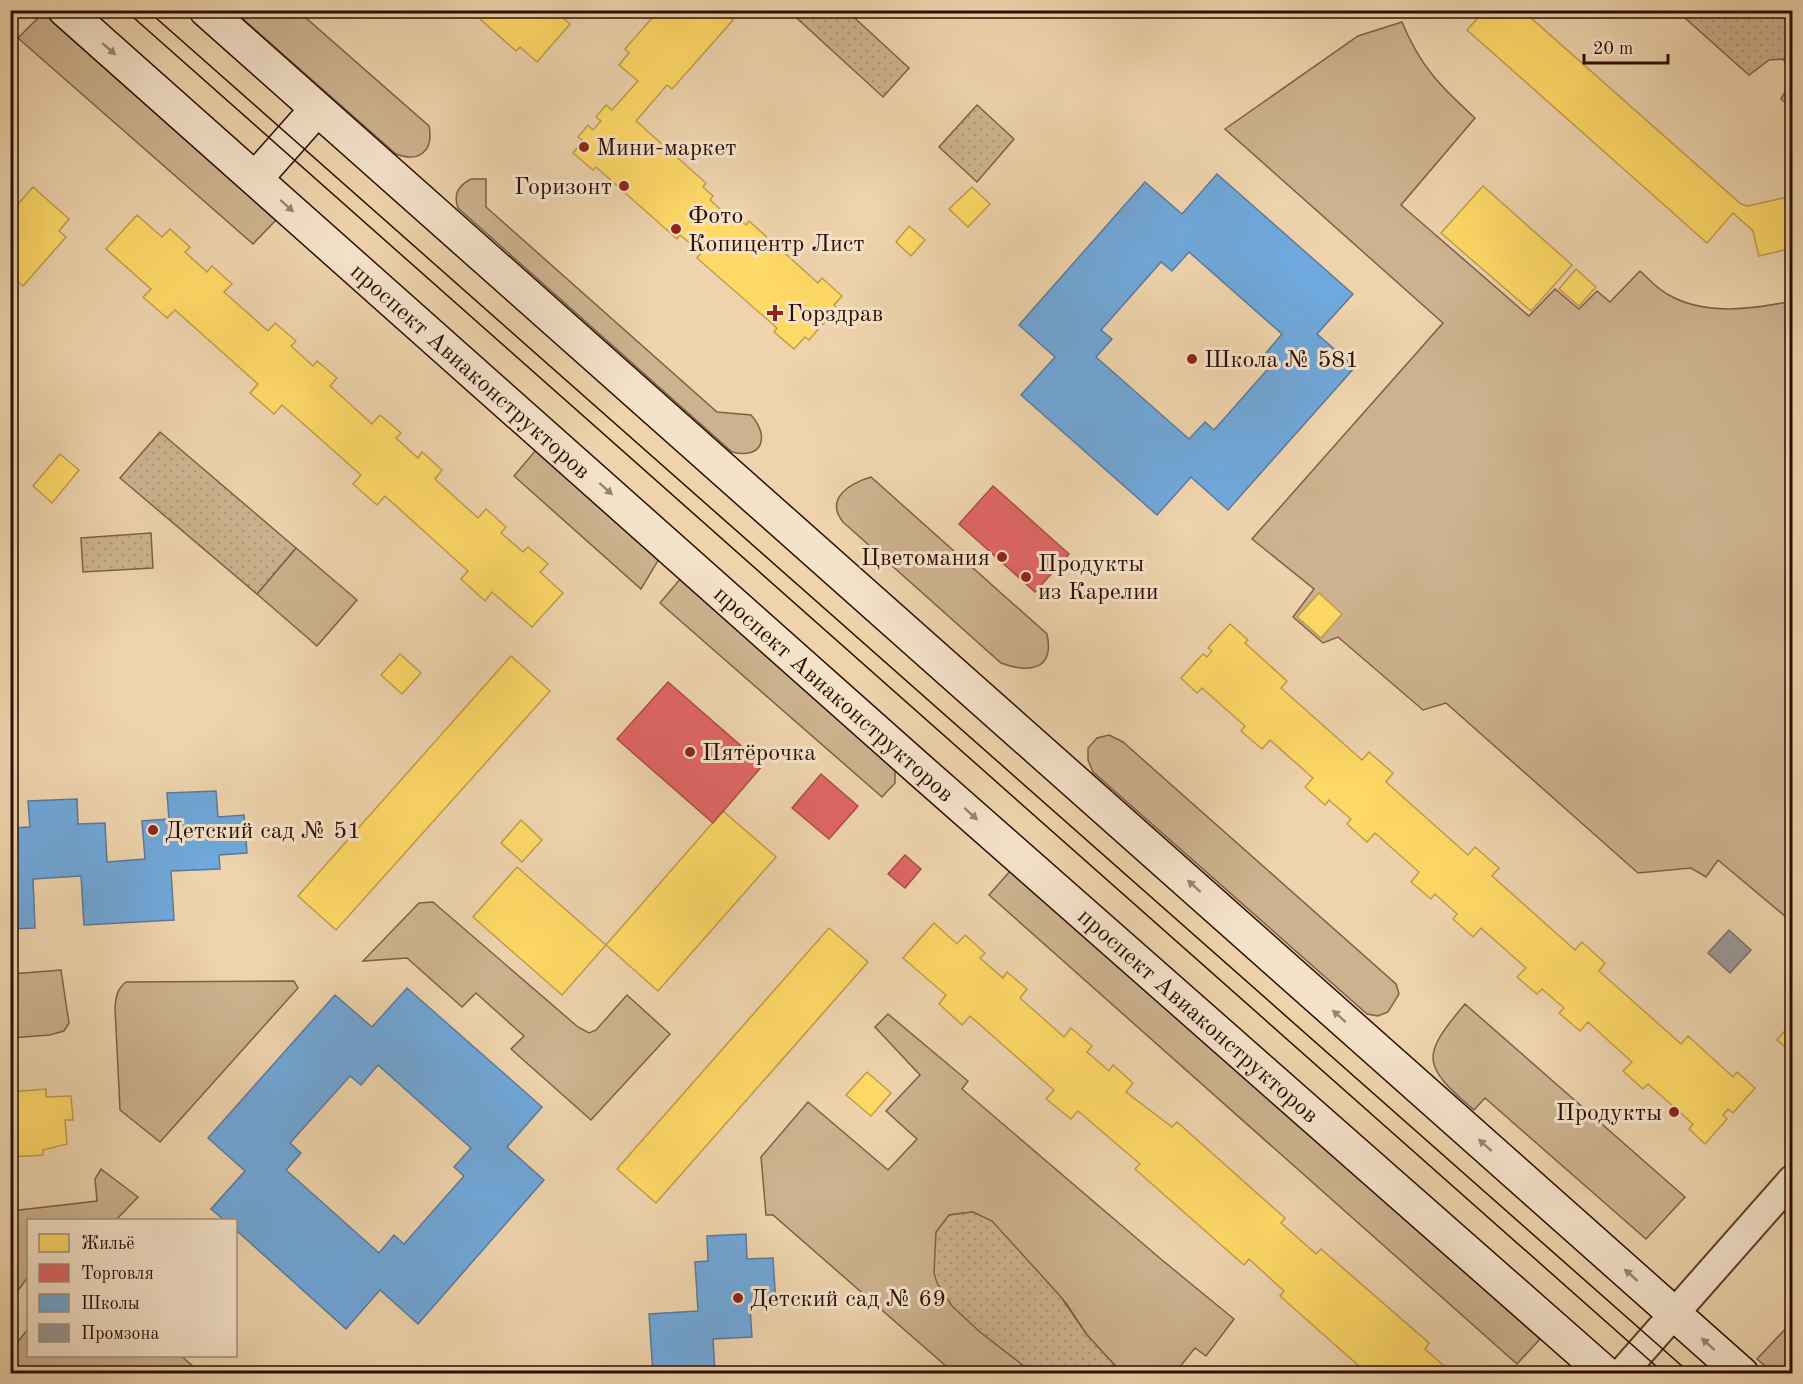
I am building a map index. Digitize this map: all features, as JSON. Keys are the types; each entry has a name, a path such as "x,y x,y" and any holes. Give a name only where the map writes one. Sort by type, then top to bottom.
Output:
{"street":[{"name":"проспект Авиаконструкторов","path":"65,10 1606,1374"},
{"path":"206,10 1742,1374"},
{"path":"256,178 317,109"},
{"path":"1621,1374 1792,1180"}],"shaded area":[{"path":"234,11 298,11 429,126 430,135 427,148 418,156 396,154"},
{"path":"789,11 847,11 909,68 883,97"},
{"path":"1677,11 1792,11 1792,108 1781,99 1790,79 1789,69 1783,59 1769,60 1749,75"},
{"path":"43,13 276,220 253,244 18,38"},
{"path":"1402,22 1416,51 1432,74 1475,118 1401,205 1529,316 1555,289 1579,309 1597,291 1610,302 1640,271 1665,293 1698,306 1730,309 1792,301 1792,922 1718,860 1706,877 1691,868 1638,873 1446,703 1423,710 1338,637 1323,643 1293,617 1314,589 1252,539 1443,323 1225,129 1358,36"},
{"path":"977,105 1014,139 977,182 939,147"},
{"path":"471,179 486,179 486,207 717,412 751,415 757,423 762,438 757,449 751,453 732,452 458,208 456,195"},
{"path":"160,432 296,548 257,594 120,478"},
{"path":"536,450 659,559 641,589 514,476"},
{"path":"871,477 1047,634 1047,656 1043,662 1030,668 1001,663 843,522 838,513 838,499 848,488"},
{"path":"151,533 153,568 83,572 81,538"},
{"path":"296,548 357,600 317,646 257,594"},
{"path":"681,578 895,768 895,783 882,797 660,603"},
{"path":"1109,735 1123,742 1396,984 1399,994 1388,1012 1378,1016 1367,1014 1093,772 1088,760 1088,748 1097,738"},
{"path":"1011,870 1540,1339 1517,1364 989,895"},
{"path":"433,902 578,1027 589,1033 596,1030 627,995 670,1034 591,1120 511,1049 524,1036 476,993 462,1007 407,958 363,961 419,903"},
{"path":"61,970 69,1023 64,1031 50,1035 11,1038 11,974"},
{"path":"294,981 298,988 160,1142 120,1110 115,1008 118,993 126,982"},
{"path":"1465,1004 1685,1197 1646,1239 1485,1098 1474,1110 1444,1082 1436,1071 1433,1060 1434,1049 1450,1022"},
{"path":"888,1014 968,1081 962,1089 1234,1319 1206,1356 1195,1348 1175,1373 1122,1373 1087,1335 1066,1303 973,1212 949,1215 981,1332 1033,1373 954,1373 773,1215 766,1215 761,1157 808,1102 888,1170 917,1139 886,1111 920,1075 875,1027"},
{"path":"101,1169 138,1197 117,1219 27,1219 27,1278 11,1300 11,1211 97,1201 95,1179"},
{"path":"973,1212 992,1221 1061,1297 1087,1335 1122,1373 1033,1373 980,1332 952,1306 937,1283 934,1273 936,1232 949,1215"},
{"path":"1792,1322 1792,1373 1773,1373 1757,1359"},
{"path":"27,1330 27,1357 182,1357 201,1373 11,1373 11,1350"}],"building: Жильё":[{"path":"470,10 554,10 570,24 537,62 520,47 516,51"},
{"path":"659,10 734,10 729,17 733,20 696,62 672,89 667,85 636,121 706,183 703,187 713,196 710,200 732,220 735,216 746,225 749,221 818,283 822,278 842,296 834,305 837,308 809,340 805,337 794,349 774,332 777,328 697,258 701,253 680,235 677,239 596,167 593,170 573,153 583,141 578,137 588,125 593,130 601,121 596,117 606,105 612,110 638,81 619,65 629,53 625,49"},
{"path":"1485,10 1522,10 1741,204 1748,206 1792,196 1792,248 1759,256 1753,231 1733,213 1707,243 1467,30"},
{"path":"1483,186 1572,265 1531,311 1441,233"},
{"path":"33,187 69,219 59,231 66,237 23,286 16,280 10,287 10,213"},
{"path":"972,187 990,204 968,227 949,209"},
{"path":"137,215 162,237 170,229 190,247 185,252 207,272 212,266 232,284 224,292 268,331 275,323 296,341 291,346 313,366 317,361 337,378 330,386 372,424 380,415 401,433 396,438 418,458 422,452 442,470 435,479 478,518 486,509 506,527 501,533 523,552 528,547 548,564 540,572 563,593 532,627 492,592 485,601 461,579 468,571 385,496 377,505 353,484 361,475 282,405 274,414 250,393 258,384 175,310 167,318 143,297 151,289 106,249"},
{"path":"909,226 925,240 911,256 896,242"},
{"path":"1576,269 1596,287 1579,306 1559,289"},
{"path":"60,454 79,470 52,503 33,486"},
{"path":"1319,593 1342,614 1321,638 1297,617"},
{"path":"1230,624 1248,640 1245,643 1287,681 1281,688 1362,760 1369,752 1393,773 1386,782 1468,855 1475,847 1499,868 1492,876 1575,950 1582,942 1605,963 1599,971 1681,1044 1688,1036 1733,1077 1737,1072 1755,1088 1733,1113 1728,1109 1723,1115 1727,1119 1705,1144 1689,1129 1693,1124 1648,1084 1643,1089 1623,1071 1632,1062 1588,1022 1580,1031 1559,1013 1564,1008 1542,989 1537,994 1517,977 1526,968 1481,928 1473,937 1453,919 1457,914 1435,894 1431,899 1411,882 1419,872 1375,833 1367,842 1347,824 1351,819 1329,800 1325,805 1305,787 1313,778 1270,740 1262,749 1241,731 1245,726 1202,688 1197,693 1181,678 1203,654 1207,657 1212,651 1208,648"},
{"path":"400,654 421,673 402,694 381,675"},
{"path":"511,656 550,691 336,930 298,896"},
{"path":"723,811 776,857 658,991 606,945"},
{"path":"521,820 542,840 522,862 501,843"},
{"path":"517,867 606,945 562,995 473,917"},
{"path":"934,923 957,944 965,935 985,953 980,958 1003,978 1007,972 1027,989 1020,998 1064,1037 1071,1028 1092,1046 1087,1052 1109,1071 1113,1065 1133,1083 1126,1092 1172,1127 1177,1122 1285,1218 1281,1223 1316,1254 1321,1249 1429,1343 1425,1349 1444,1366 1436,1374 1368,1374 1280,1296 1284,1291 1249,1259 1244,1265 1135,1169 1140,1164 1078,1111 1071,1119 1046,1099 1054,1090 970,1016 962,1025 939,1004 946,995 903,958"},
{"path":"829,928 868,962 656,1203 617,1169"},
{"path":"1792,1022 1792,1053 1777,1040"},
{"path":"867,1072 891,1093 871,1116 846,1095"},
{"path":"46,1089 46,1097 71,1096 73,1120 65,1120 67,1144 43,1150 43,1155 10,1157 10,1092"}],"building: Торговля":[{"path":"993,486 1069,554 1035,592 959,524"},
{"name":"Пятёрочка","path":"668,682 763,765 713,823 617,739"},
{"path":"821,774 858,806 829,839 792,808"},
{"path":"905,855 921,869 905,888 888,874"}],"building: Школы":[{"path":"1217,174 1353,294 1317,334 1355,367 1228,510 1191,477 1157,515 1021,395 1055,357 1019,325 1145,182 1182,214","holes":["1189,252 1282,334 1265,354 1274,362 1214,430 1205,422 1189,439 1096,357 1112,339 1101,330 1161,262 1172,271"]},
{"path":"216,791 218,817 244,815 247,853 219,855 220,869 171,871 174,920 84,925 81,876 33,879 35,928 10,929 10,828 30,827 28,801 77,799 78,824 105,823 107,862 145,859 142,821 169,819 167,793"},
{"path":"407,988 542,1107 507,1147 544,1180 418,1324 380,1290 346,1329 237,1231 237,1219 223,1219 211,1209 245,1171 208,1138 335,995 372,1027","holes":["378,1065 471,1148 454,1167 464,1176 404,1244 394,1235 379,1253 286,1170 301,1153 290,1143 350,1076 361,1085"]},
{"path":"746,1234 747,1259 773,1258 776,1306 750,1308 752,1337 713,1339 715,1372 754,1370 754,1374 653,1374 649,1314 698,1311 695,1262 708,1261 707,1236"}],"building: Промзона":[{"path":"1729,930 1751,950 1730,973 1708,953"}],"tram line":[{"path":"125,10 1665,1374"},
{"path":"147,10 1691,1374"}],"place":[{"name":"Мини-маркет","path":"584,147"},
{"name":"Горизонт","path":"624,186"},
{"name":"Фото Копицентр Лист","path":"676,229"},
{"name":"Горздрав","path":"775,313"},
{"name":"Школа № 581","path":"1192,359"},
{"name":"Цветомания","path":"1002,557"},
{"name":"Продукты из Карелии","path":"1026,577"},
{"name":"Пятёрочка","path":"690,752"},
{"name":"Детский сад № 51","path":"153,830"},
{"name":"Продукты","path":"1674,1112"},
{"name":"Детский сад № 69","path":"738,1298"}]}
